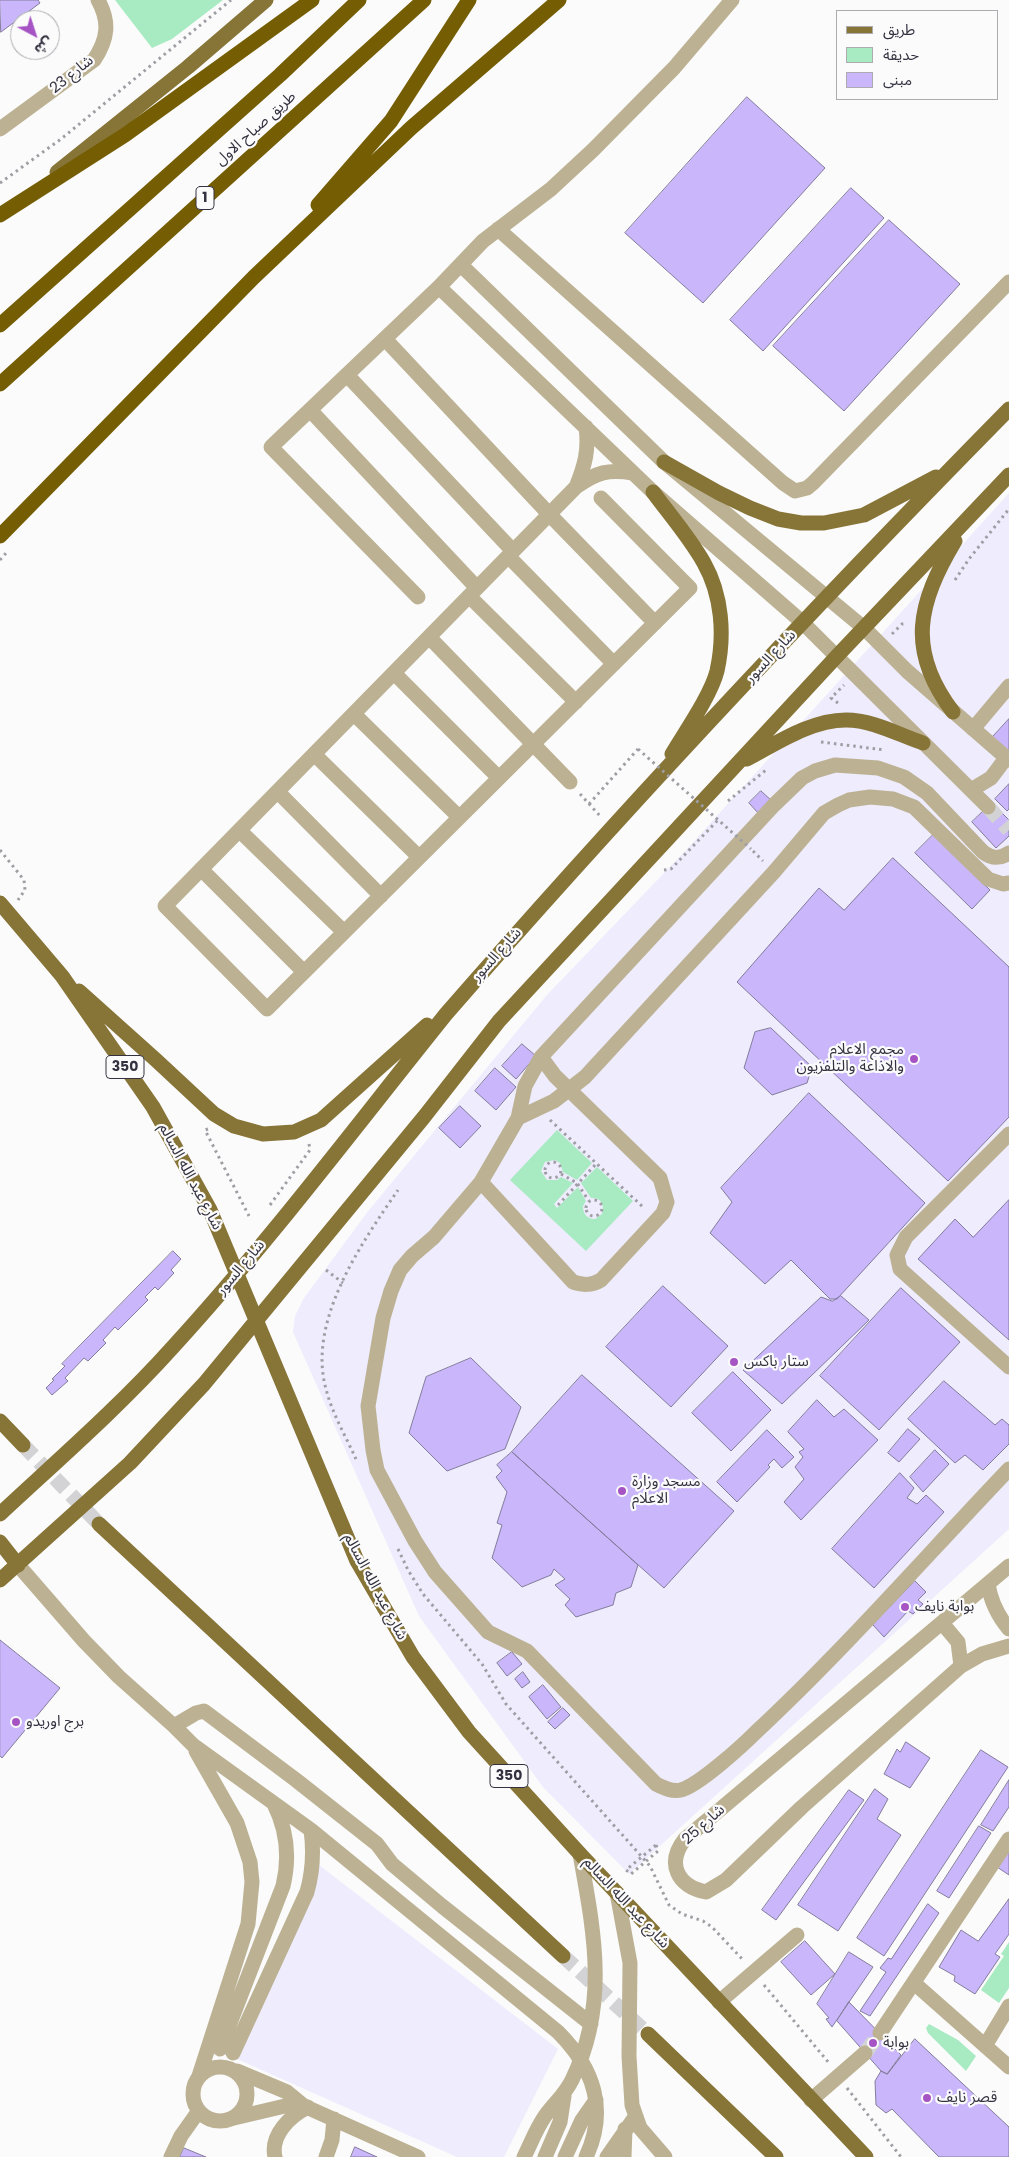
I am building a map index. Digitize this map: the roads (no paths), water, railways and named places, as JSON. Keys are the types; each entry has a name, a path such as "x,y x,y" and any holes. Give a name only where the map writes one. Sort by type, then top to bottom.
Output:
{"highway":[{"path":"0,215 125,135 312,0"},
{"name":"طريق صباح الاول","path":"0,325 266,88 360,0"},
{"name":"طريق صباح الاول","path":"0,384 424,0"},
{"path":"254,277 391,121 469,0"},
{"path":"2,535 254,277 411,128 559,0"}],"main road":[{"path":"22,200 188,67 266,0"},
{"name":"شارع السور","path":"0,1514 97,1424 172,1349 237,1274 475,980 802,622 1009,409"},
{"path":"664,462 750,508 778,519 801,523 824,522 864,515 949,470"},
{"path":"0,1580 130,1463 204,1384 424,1117 499,1021 837,656 1009,475"},
{"path":"653,492 704,563 715,587 720,611 721,637 716,672 698,710 656,780"},
{"path":"953,712 939,694 928,669 922,642 922,620 935,577 967,519"},
{"path":"737,764 806,730 831,721 848,720 877,726 923,743"},
{"name":"شارع عبد الله السالم","path":"4,908 62,976 153,1107 210,1210 357,1561 413,1657 468,1732 616,1893 866,2157"},
{"path":"62,976 214,1114 243,1130 273,1134 303,1130 331,1113 475,980"},
{"path":"0,1421 23,1446"},
{"path":"99,1524 563,1956"},
{"path":"0,1542 18,1565"},
{"path":"648,2034 776,2157"}],"street":[{"name":"شارع 23","path":"0,129 94,60 103,46 106,30 105,13 98,0"},
{"path":"418,597 271,447 498,229 551,189 594,150 674,68 732,0"},
{"path":"498,229 783,483 796,491 807,488 813,483 1009,282"},
{"path":"461,265 664,462 864,628 908,671 1007,759 991,778 971,790"},
{"path":"439,287 653,492 802,622 988,807"},
{"path":"384,339 655,623"},
{"path":"347,375 510,554 614,664"},
{"path":"310,410 473,592 576,702"},
{"path":"576,486 587,458 586,427"},
{"path":"602,498 690,588 267,1009 165,906 576,486 589,477 604,471 633,473"},
{"path":"429,637 570,782"},
{"path":"394,673 499,778"},
{"path":"973,730 1009,686"},
{"path":"354,714 460,817"},
{"path":"314,754 419,857"},
{"path":"1009,853 995,858 983,852 927,793 904,777 878,768 835,765 815,771 802,778 774,805 541,1057 525,1086 518,1118 481,1182 434,1237 412,1256 400,1270 383,1318 368,1406 369,1427 377,1470 415,1541 435,1572 488,1632 527,1651 656,1784 668,1790 682,1790 734,1753 823,1668 1009,1469"},
{"path":"278,792 381,896"},
{"path":"518,1118 539,1110 571,1089 585,1077 774,872 824,813 838,805 849,800 870,797 893,799 914,807 988,879 1003,884 1009,883"},
{"path":"240,830 344,932"},
{"path":"202,869 304,972"},
{"path":"481,1182 573,1282 583,1285 595,1284 601,1280 663,1213 667,1202 660,1178 571,1089 555,1076 541,1057"},
{"path":"1009,1134 906,1237 897,1255 900,1269 1009,1367"},
{"path":"18,1565 107,1665 193,1745 311,1830 558,2032 581,2059 596,2100 596,2125 586,2157"},
{"name":"شارع 25","path":"1009,1566 686,1839 676,1850 674,1862 677,1872 695,1890 706,1892 726,1880 809,1801 961,1666 982,1654 1009,1646"},
{"path":"988,1584 996,1612 1009,1629"},
{"path":"942,1623 958,1642 961,1666"},
{"path":"174,1726 196,1713 204,1711 377,1844 392,1864 420,1888 580,2018 591,2024"},
{"path":"193,1745 237,1823 250,1862 252,1882 248,1924 199,2076 194,2084 192,2094 194,2103 198,2112 215,2122 285,2106 306,2106"},
{"path":"273,1802 280,1815 287,1843 288,1858 285,1879 227,2051 307,1892 311,1880 314,1855 311,1830"},
{"path":"880,2033 1009,1839"},
{"path":"545,2157 560,2122 564,2096 581,2059 591,2024 596,1983 595,1936 580,1854"},
{"path":"616,1893 630,1963 630,2093 636,2117 647,2138 665,2157"},
{"path":"719,2002 797,1935"},
{"path":"914,1983 1009,2067"},
{"path":"985,2046 1009,2006"},
{"path":"811,2100 865,2052"},
{"path":"199,2076 215,2067 225,2067 234,2070 287,2092 306,2106 418,2157"},
{"path":"234,2070 242,2076 248,2094 246,2104 234,2118"},
{"path":"524,2157 545,2116 564,2096"},
{"path":"565,2157 579,2126 596,2100"},
{"path":"275,2157 276,2141 281,2130 288,2120 306,2106"},
{"path":"170,2157 180,2136 198,2112"},
{"path":"607,2157 625,2129 636,2117"},
{"path":"326,2157 332,2140 334,2119"},
{"path":"624,2157 625,2129"}],"tunnel":[{"path":"988,807 1009,830"},
{"path":"23,1445 99,1524"},
{"path":"563,1956 648,2034"},
{"path":"865,2053 880,2033"}],"place":[{"name":"مجمع الاعلام والاذاعة والتلفزيون","path":"914,1059"},
{"name":"ستار باكس","path":"734,1362"},
{"name":"مسجد وزارة الاعلام","path":"622,1491"},
{"name":"بوابة نايف","path":"905,1607"},
{"name":"برج اوريدو","path":"16,1722"},
{"name":"بوابة","path":"873,2043"},
{"name":"قصر نايف","path":"927,2098"}]}
